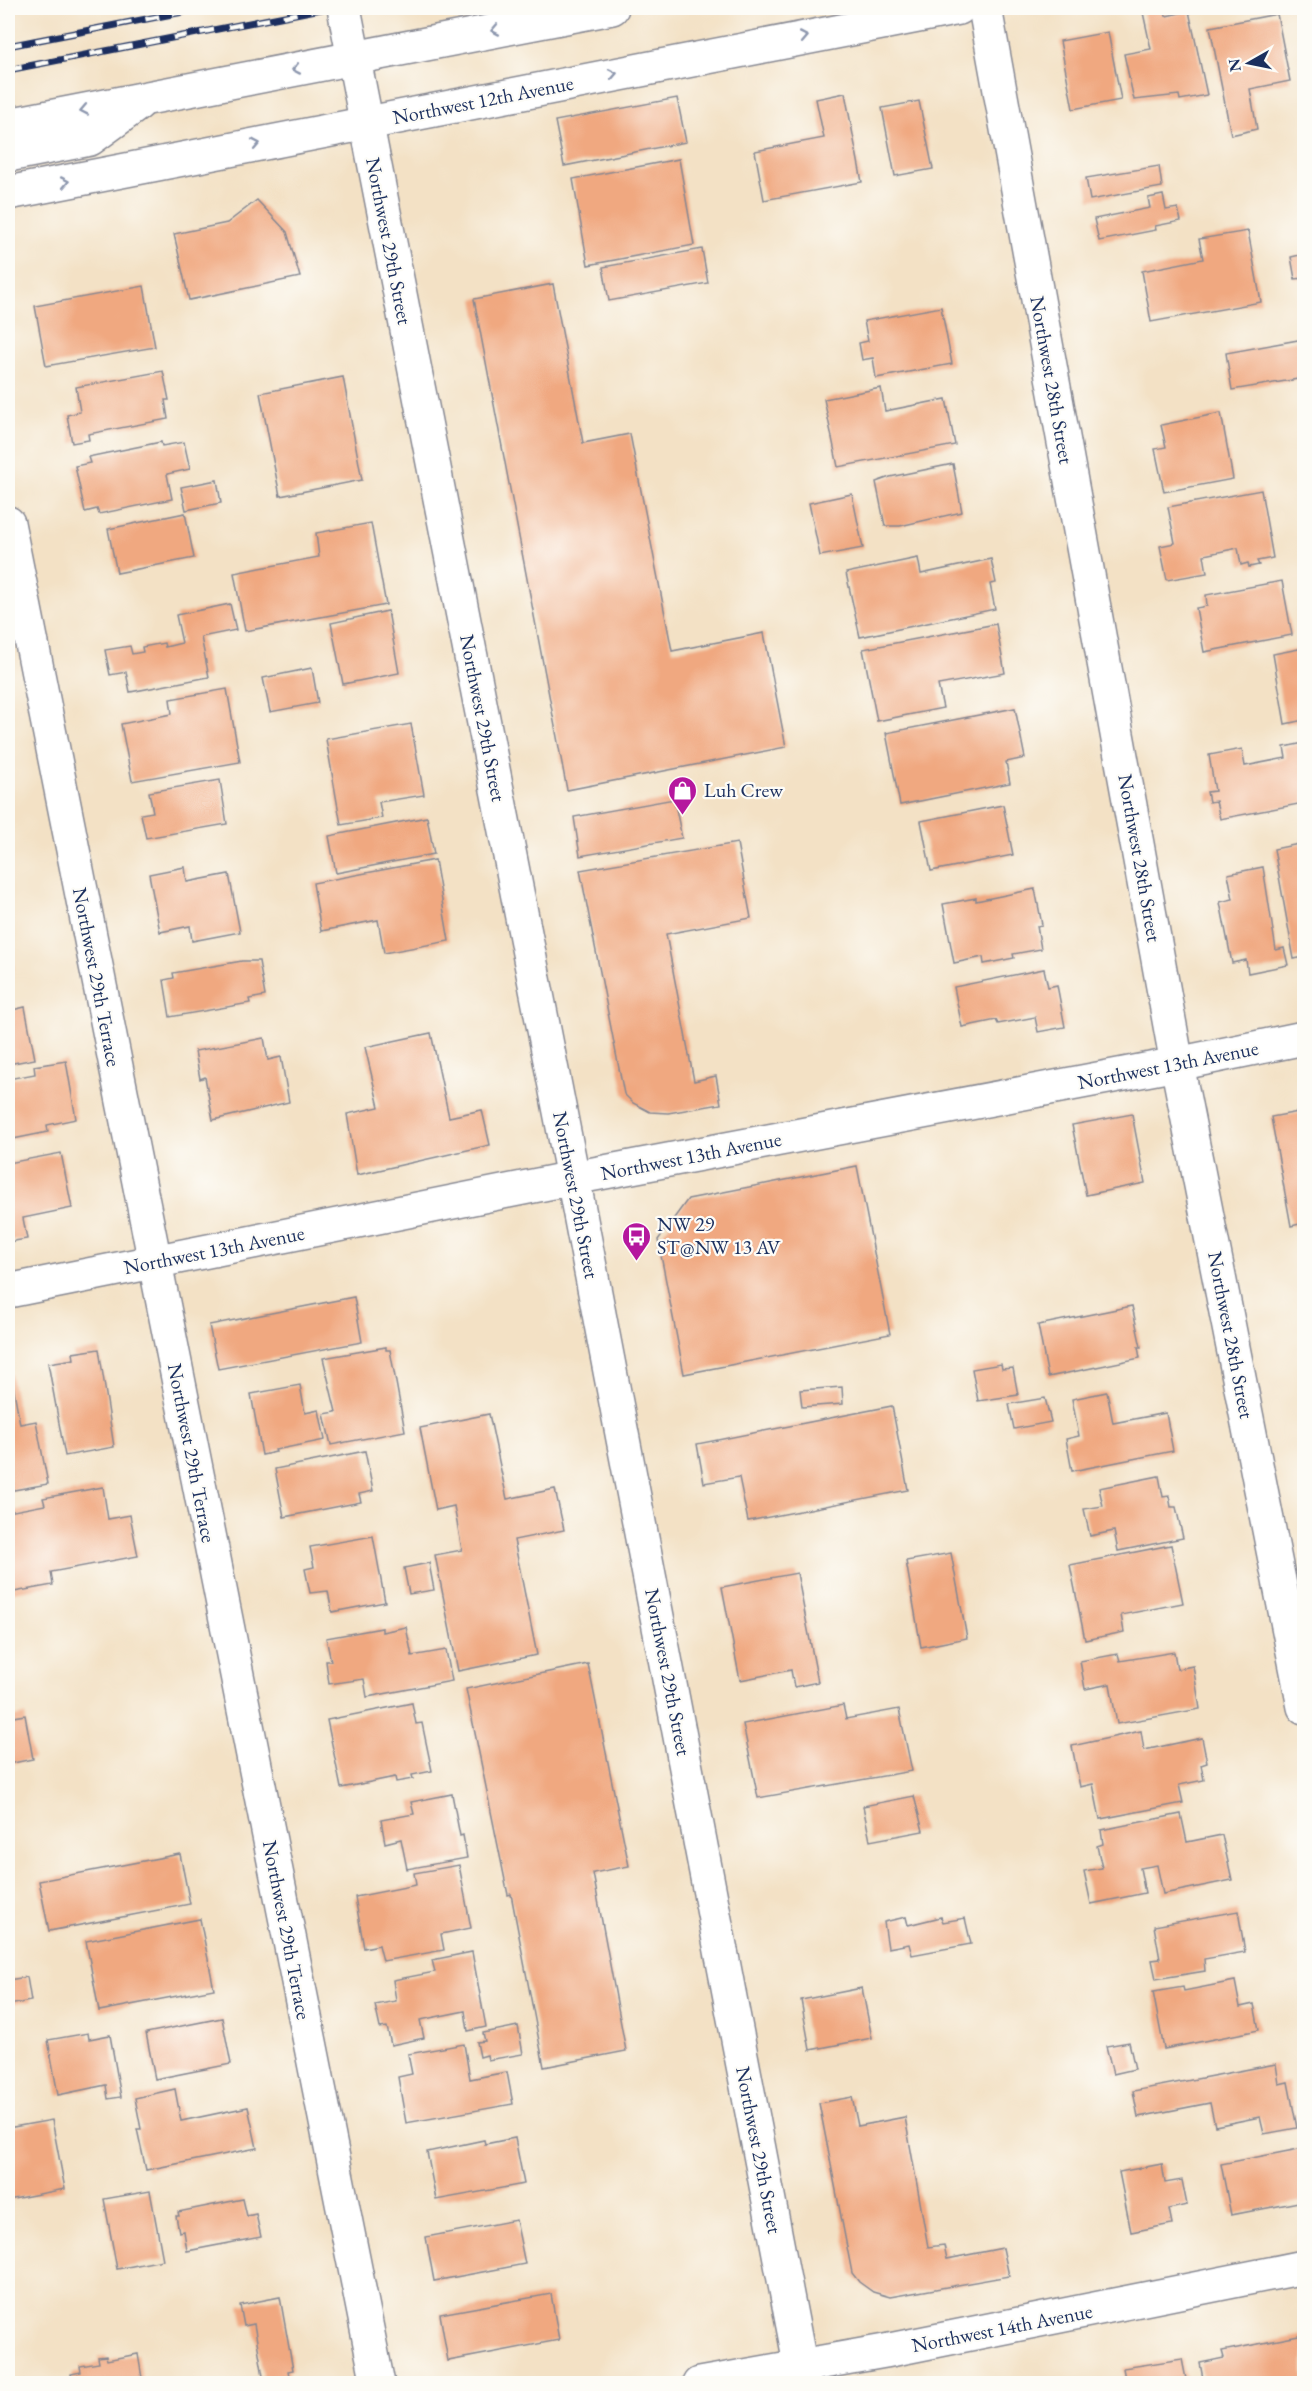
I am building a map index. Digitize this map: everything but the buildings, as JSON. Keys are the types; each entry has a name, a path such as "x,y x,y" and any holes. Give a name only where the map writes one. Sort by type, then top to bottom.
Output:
{"street":[{"name":"Northwest 29th Street","path":"344,8 573,1178 802,2375"},
{"path":"8,125 612,8"},
{"name":"Northwest 12th Avenue","path":"8,193 959,8"},
{"name":"Northwest 28th Street","path":"985,8 1177,1064 1305,1707"},
{"path":"8,155 90,139 146,98"},
{"name":"Northwest 29th Terrace","path":"8,523 378,2384"},
{"name":"Northwest 13th Avenue","path":"8,1291 573,1178 1305,1038"},
{"name":"Northwest 14th Avenue","path":"699,2384 802,2375 885,2351 1305,2267"}],"railway":[{"path":"8,46 203,8"},
{"path":"8,70 326,8"}],"place":[{"name":"Luh Crew","path":"683,816"},
{"name":"NW 29 ST@NW 13 AV","path":"636,1262"}]}
